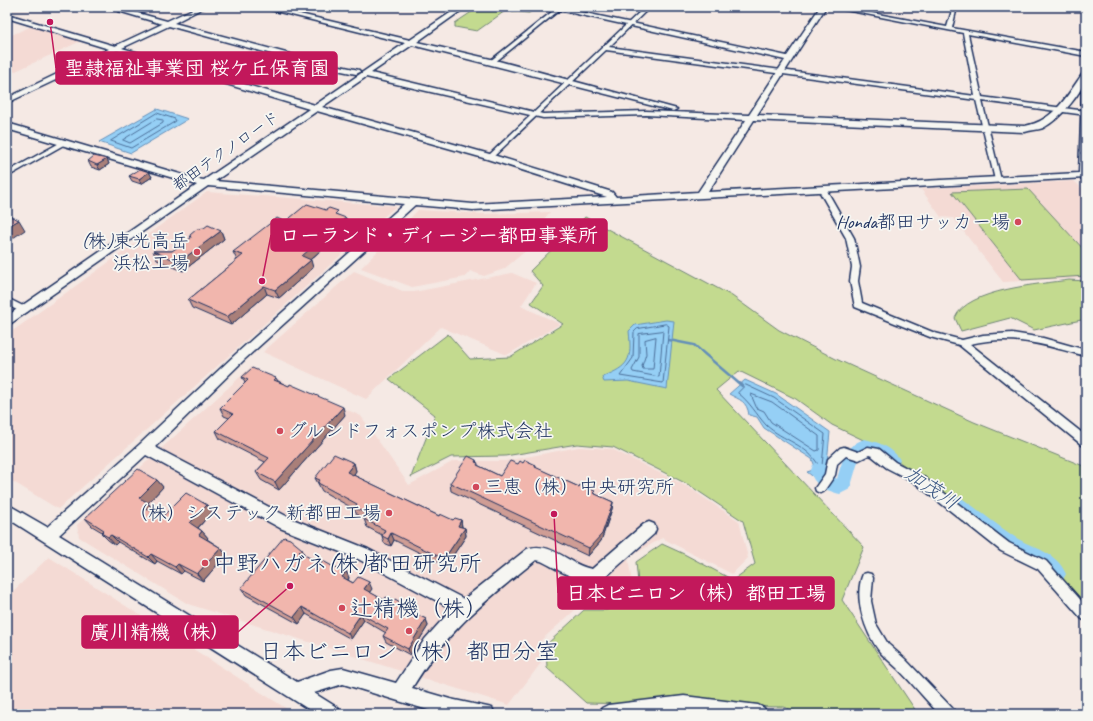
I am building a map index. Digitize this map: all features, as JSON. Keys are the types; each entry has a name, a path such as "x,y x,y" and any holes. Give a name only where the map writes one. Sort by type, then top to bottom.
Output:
{"street":[{"path":"108,7 312,62 535,114 552,116 646,113 1025,129 1040,126 1062,110 1086,75"},
{"path":"7,101 202,7"},
{"path":"262,7 406,43 492,62 696,115"},
{"name":"都田テクノロード","path":"406,43 455,7"},
{"name":"都田テクノロード","path":"7,322 20,308 201,182 360,73 463,7"},
{"path":"548,7 560,8 789,58"},
{"path":"490,158 648,7"},
{"path":"701,195 823,7"},
{"path":"832,7 1086,54"},
{"path":"949,28 955,7"},
{"path":"492,62 560,8"},
{"path":"7,16 609,194 614,200"},
{"path":"965,32 978,98 998,180"},
{"path":"604,48 1086,113"},
{"path":"7,126 201,182 473,207 1085,175 1086,92"},
{"path":"7,174 65,142"},
{"path":"822,189 850,238 856,267 854,281 858,305 933,335 962,343 1086,442"},
{"path":"48,536 145,448 241,356 412,202"},
{"path":"7,301 20,308"},
{"name":"都田テクノロード","path":"7,312 20,308"},
{"path":"962,343 983,338 1012,336 1043,341 1086,353"},
{"path":"145,448 285,523 363,554 466,608"},
{"path":"820,488 830,475 832,462 844,451 859,456 868,451 875,452 891,466 918,479 1005,547 1042,565 1086,615"},
{"path":"7,510 332,714"},
{"path":"400,693 435,639 466,608 535,552 543,554 588,576 594,577 649,529"},
{"path":"867,578 865,601 871,626 884,648 901,663 948,714"},
{"path":"296,691 331,678 343,676 450,708 486,714"},
{"path":"608,714 684,705 758,714"}],"shaded area":[{"path":"32,26 81,41 7,75 7,37"},
{"path":"1074,181 1086,192 1086,278 1003,282 953,218 941,217 921,189"},
{"path":"207,192 396,206 58,509 7,478 7,335"},
{"path":"418,210 483,214 550,212 544,219 558,224 504,269 484,276 470,271 465,277 412,287 361,268"},
{"path":"354,271 405,292 414,292 512,273 536,283 521,306 560,324 507,355 441,327 366,399 263,352"},
{"path":"251,367 361,416 409,485 454,461 505,461 579,447 612,449 688,487 739,521 748,558 732,574 662,538 628,558 633,588 611,600 583,603 538,643 541,663 509,705 188,604 79,537 77,525"},
{"path":"49,557 295,714 7,714 7,597"}],"green space":[{"path":"479,7 537,7 529,13 505,11 477,31 455,27 455,23"},
{"name":"Honda都田サッカー場","path":"1028,189 1086,252 1086,276 1022,280 952,192"},
{"path":"585,217 732,296 779,330 836,359 974,422 1086,467 1086,619 1038,567 918,475 878,447 832,425 796,399 739,371 716,390 864,547 842,600 918,714 804,714 783,707 586,703 547,668 546,645 584,610 607,610 639,593 636,562 662,544 733,580 755,564 743,521 689,485 613,447 577,444 505,456 451,457 411,477 435,415 389,379 448,334 470,359 510,357 563,324 531,303 543,286 530,271"},
{"path":"1069,280 1086,281 1086,319 1034,330 1010,318 961,331 955,318 962,308 974,300 989,294 1024,286"}],"water":[{"path":"157,109 188,119 131,153 99,142"},
{"path":"666,320 674,321 667,389 628,381 604,382 602,377 618,369 627,361 630,349 629,331 635,325"},
{"path":"745,380 776,394 830,432 826,473 820,482 807,472 816,469 812,459 764,428 757,417 749,415 745,404 729,394"}],"building":[{"path":"94,156 107,159 97,165 88,161"},
{"path":"140,169 149,172 139,179 129,176"},
{"path":"307,204 326,210 329,208 338,211 335,214 346,218 324,234 325,236 302,256 311,260 275,290 264,286 227,317 188,300 243,255 233,252 277,218 285,222"},
{"path":"7,215 19,220 7,227"},
{"path":"208,225 221,231 179,262 153,251 172,251 191,238 190,235 197,229 204,228"},
{"name":"グルンドフォスポンプ株式会社","path":"252,368 276,378 274,380 289,386 290,384 343,407 275,482 256,472 269,458 216,431 233,414 220,408 248,380 242,377"},
{"name":"（株）システック 新都田工場","path":"334,454 354,463 347,472 439,516 440,514 453,520 455,518 461,520 458,526 465,528 444,559 391,533 388,539 382,536 385,530 364,519 368,514 354,508 357,504 318,483 320,480 315,478"},
{"path":"468,456 476,460 475,462 478,463 477,465 500,476 510,461 518,464 520,461 523,463 525,460 536,465 535,467 579,487 580,485 595,491 593,493 613,502 602,534 589,548 450,483"},
{"path":"138,469 157,480 139,498 147,502 143,507 162,517 186,493 207,505 190,523 202,531 199,535 221,548 197,574 178,564 175,567 151,554 148,557 111,535 108,537 101,533 104,530 85,518"},
{"path":"284,537 290,539 302,549 299,552 321,564 323,561 339,570 342,569 346,571 342,577 353,583 358,577 369,582 364,589 384,600 386,597 394,601 395,599 417,612 416,614 426,619 408,649 383,636 388,629 361,614 348,633 302,607 294,617 241,588"}],"waterway":[{"path":"669,340 694,345 742,386"},
{"name":"加茂川","path":"819,470 819,474 829,484 840,487 844,484 853,454 858,448 864,446 871,447 880,451 892,460"},
{"name":"加茂川","path":"957,504 1010,543 1046,561 1057,574"}],"place":[{"name":"聖隷福祉事業団 桜ケ丘保育園","path":"50,22"},
{"name":"Honda都田サッカー場","path":"1018,222"},
{"name":"(株)東光高岳 浜松工場","path":"197,252"},
{"name":"ローランド・ディージー都田事業所","path":"262,281"},
{"name":"グルンドフォスポンプ株式会社","path":"280,431"},
{"name":"三恵（株）中央研究所","path":"476,487"},
{"name":"（株）システック 新都田工場","path":"389,513"},
{"name":"日本ビニロン（株）都田工場","path":"554,514"},
{"name":"中野ハガネ(株)都田研究所","path":"205,563"},
{"name":"廣川精機（株）","path":"290,586"},
{"name":"辻精機（株）","path":"342,608"},
{"name":"日本ビニロン（株）都田分室","path":"409,631"}]}
